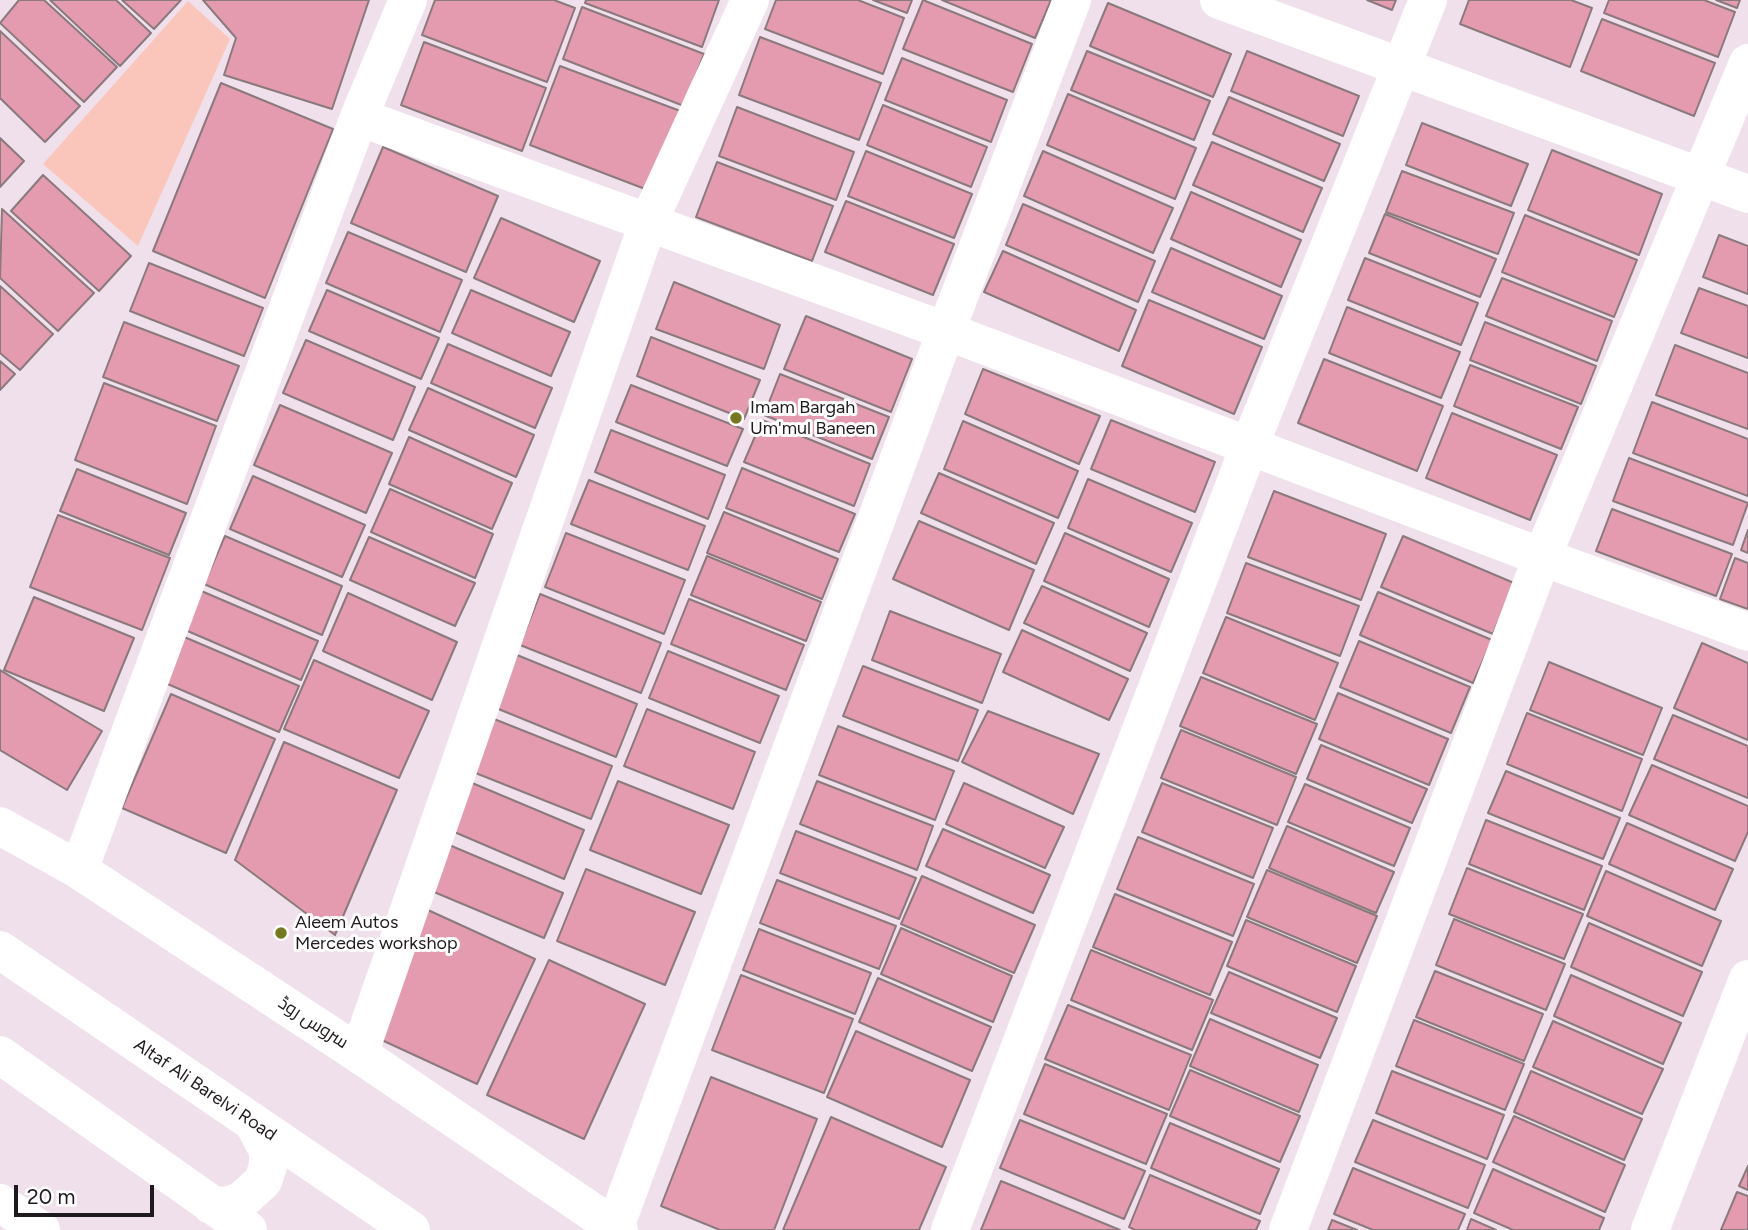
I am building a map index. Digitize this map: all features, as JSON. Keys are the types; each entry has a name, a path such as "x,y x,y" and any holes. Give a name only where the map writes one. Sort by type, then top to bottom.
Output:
{"street":[{"path":"79,870 359,117 408,0"},
{"path":"359,1054 648,223 750,0"},
{"path":"617,1228 946,331 1072,0"},
{"path":"1219,0 1748,194"},
{"path":"950,1230 1249,447 1428,0"},
{"path":"1288,1230 1542,558 1748,63"},
{"path":"359,117 946,331 1542,558 1748,632"},
{"name":"سروس روڈ","path":"0,826 79,870 617,1228"},
{"name":"Altaf Ali Barelvi Road","path":"0,950 411,1230"},
{"path":"1650,1230 1748,979"},
{"path":"0,1055 248,1230"},
{"path":"211,1205 226,1206 241,1201 263,1181 268,1166 268,1151 254,1124"},
{"path":"0,1203 41,1230"}],"shaded area":[{"path":"188,1 230,39 138,246 43,164"}],"building":[{"path":"19,0 44,0 117,67 84,102 0,23"},
{"path":"50,0 116,0 151,33 120,66"},
{"path":"122,0 181,0 154,29"},
{"path":"203,0 369,0 332,109 224,75 236,38"},
{"path":"435,0 554,0 575,8 547,82 422,35"},
{"path":"586,0 719,0 702,47 585,3"},
{"path":"776,0 858,0 904,18 883,74 765,29"},
{"path":"873,0 912,0 907,13"},
{"path":"923,0 1032,44 1013,92 903,49"},
{"path":"942,0 1051,0 1035,38"},
{"path":"1367,0 1396,0 1392,10"},
{"path":"1469,0 1571,0 1592,8 1570,67 1460,24"},
{"path":"1609,0 1704,0 1735,12 1718,57 1604,13"},
{"path":"1716,0 1740,0 1737,8"},
{"path":"1108,3 1231,54 1213,97 1090,46"},
{"path":"582,7 704,54 684,106 563,59"},
{"path":"1602,19 1715,63 1694,116 1581,71"},
{"path":"0,31 80,106 45,142 0,98"},
{"path":"760,37 881,83 859,140 739,95"},
{"path":"424,42 546,88 522,151 401,105"},
{"path":"1087,51 1210,101 1194,140 1071,90"},
{"path":"1247,51 1359,96 1343,136 1231,91"},
{"path":"902,58 1007,100 991,142 885,100"},
{"path":"560,66 683,112 653,192 530,145"},
{"path":"221,83 333,129 265,298 153,251"},
{"path":"1068,94 1196,148 1175,199 1047,145"},
{"path":"1229,97 1340,144 1324,181 1213,134"},
{"path":"883,105 987,147 971,187 867,145"},
{"path":"737,107 854,152 836,200 719,156"},
{"path":"1422,123 1528,164 1511,206 1406,165"},
{"path":"0,138 24,161 0,187"},
{"path":"1212,142 1322,188 1303,232 1193,185"},
{"path":"383,147 498,196 466,272 351,223"},
{"path":"1552,150 1662,194 1639,255 1528,210"},
{"path":"866,151 972,194 954,238 848,196"},
{"path":"1043,151 1173,208 1153,253 1024,196"},
{"path":"717,162 833,206 812,261 696,217"},
{"path":"1402,171 1514,213 1498,254 1386,212"},
{"path":"43,175 131,256 99,291 11,211"},
{"path":"1191,192 1301,240 1281,287 1171,239"},
{"path":"846,201 954,244 933,295 825,252"},
{"path":"1023,204 1155,261 1138,302 1006,245"},
{"path":"2,209 94,293 58,331 0,278"},
{"path":"1385,214 1496,259 1480,297 1369,253"},
{"path":"1525,215 1637,260 1614,317 1502,272"},
{"path":"501,218 600,261 574,322 474,278"},
{"path":"348,232 462,280 440,332 326,283"},
{"path":"1719,235 1748,246 1748,294 1703,277"},
{"path":"1171,248 1282,296 1264,339 1152,292"},
{"path":"1003,251 1136,310 1119,351 984,292"},
{"path":"1365,258 1478,303 1461,345 1348,300"},
{"path":"149,263 263,308 244,356 130,311"},
{"path":"1502,278 1612,321 1597,361 1486,316"},
{"path":"674,282 780,325 764,369 656,329"},
{"path":"0,286 53,334 20,370 0,353"},
{"path":"1699,288 1748,306 1748,358 1681,333"},
{"path":"327,290 439,338 421,379 309,331"},
{"path":"471,290 570,332 551,376 452,333"},
{"path":"1149,300 1262,347 1234,414 1122,366"},
{"path":"1347,307 1460,352 1441,398 1329,353"},
{"path":"806,316 912,359 891,412 784,369"},
{"path":"124,322 239,366 217,421 103,377"},
{"path":"1485,322 1596,366 1581,404 1470,360"},
{"path":"651,337 760,380 744,419 637,376"},
{"path":"306,340 415,387 393,440 283,393"},
{"path":"448,344 552,388 535,428 431,383"},
{"path":"1675,345 1748,373 1748,429 1656,395"},
{"path":"1324,359 1443,406 1417,471 1298,423"},
{"path":"0,361 15,374 0,390"},
{"path":"1470,365 1578,407 1561,449 1454,406"},
{"path":"983,369 1100,416 1079,464 965,414"},
{"path":"780,374 889,417 872,459 764,415"},
{"path":"104,383 216,426 187,504 75,460"},
{"path":"631,385 743,429 727,466 616,422"},
{"path":"428,388 534,435 516,477 409,430"},
{"path":"1652,402 1748,439 1748,496 1633,453"},
{"path":"280,405 392,453 366,513 254,465"},
{"path":"1452,413 1557,455 1530,520 1426,478"},
{"path":"762,420 870,464 854,506 744,462"},
{"path":"1111,420 1215,462 1195,512 1091,469"},
{"path":"963,421 1078,471 1058,518 944,469"},
{"path":"611,430 725,475 708,519 595,472"},
{"path":"409,437 512,483 492,529 389,484"},
{"path":"1629,458 1748,503 1733,545 1613,501"},
{"path":"742,468 855,514 839,552 726,508"},
{"path":"77,469 186,513 169,555 60,511"},
{"path":"939,473 1054,523 1036,564 921,513"},
{"path":"253,476 365,525 342,577 230,529"},
{"path":"1088,479 1192,523 1171,572 1068,528"},
{"path":"589,480 705,526 688,570 571,524"},
{"path":"390,489 493,534 475,578 371,532"},
{"path":"1274,491 1386,534 1361,600 1248,557"},
{"path":"1612,509 1732,554 1716,596 1596,551"},
{"path":"724,512 838,559 822,599 707,553"},
{"path":"58,515 170,558 142,630 30,587"},
{"path":"919,521 1034,570 1009,630 893,579"},
{"path":"1748,530 1748,553 1741,550"},
{"path":"566,533 685,580 664,634 545,587"},
{"path":"1065,533 1169,579 1149,627 1044,581"},
{"path":"225,536 342,586 322,635 204,584"},
{"path":"1403,536 1514,583 1493,634 1381,587"},
{"path":"369,537 475,583 455,626 350,580"},
{"path":"707,556 821,602 806,641 691,595"},
{"path":"1735,558 1748,563 1748,609 1720,599"},
{"path":"1246,563 1359,606 1340,656 1227,613"},
{"path":"1042,586 1147,633 1130,671 1024,623"},
{"path":"199,590 318,641 301,680 183,629"},
{"path":"1378,592 1492,640 1473,683 1360,635"},
{"path":"348,593 457,642 432,700 323,651"},
{"path":"540,594 661,643 641,693 520,645"},
{"path":"34,597 134,638 104,711 4,670"},
{"path":"689,599 804,645 786,690 671,644"},
{"path":"890,611 1001,654 982,703 872,660"},
{"path":"1226,617 1338,663 1315,720 1203,673"},
{"path":"1022,630 1128,679 1109,720 1003,672"},
{"path":"182,636 299,686 279,732 163,682"},
{"path":"1359,641 1470,687 1451,733 1340,687"},
{"path":"1702,643 1748,663 1748,740 1674,708"},
{"path":"668,651 779,696 760,743 649,698"},
{"path":"517,655 637,704 616,757 496,708"},
{"path":"314,660 429,711 399,778 284,729"},
{"path":"1549,662 1662,708 1643,755 1530,710"},
{"path":"863,666 978,710 958,761 843,716"},
{"path":"0,670 102,731 67,790 0,750"},
{"path":"1201,677 1317,724 1296,774 1180,726"},
{"path":"1338,693 1448,739 1429,785 1319,739"},
{"path":"171,694 275,739 226,853 122,808"},
{"path":"647,709 755,752 733,809 624,766"},
{"path":"988,711 1099,754 1073,814 962,762"},
{"path":"1527,713 1642,759 1622,811 1507,764"},
{"path":"1673,715 1748,746 1748,798 1654,759"},
{"path":"489,717 612,766 591,819 468,770"},
{"path":"838,726 954,771 935,820 819,775"},
{"path":"1181,730 1296,777 1277,825 1161,778"},
{"path":"284,742 397,790 335,935 235,860"},
{"path":"1321,745 1427,789 1412,823 1307,779"},
{"path":"1652,765 1748,806 1748,832 1735,861 1629,815"},
{"path":"1506,771 1620,818 1603,859 1488,813"},
{"path":"465,780 584,830 564,879 445,828"},
{"path":"618,781 729,825 701,894 590,850"},
{"path":"817,781 933,826 917,870 800,824"},
{"path":"964,783 1064,827 1045,868 946,824"},
{"path":"1162,783 1273,828 1253,878 1142,832"},
{"path":"1305,784 1410,828 1394,866 1288,822"},
{"path":"1486,820 1602,866 1584,910 1469,864"},
{"path":"1627,823 1733,869 1715,910 1609,864"},
{"path":"1287,826 1394,872 1376,913 1269,868"},
{"path":"943,829 1050,875 1033,913 926,866"},
{"path":"796,831 916,878 899,919 780,873"},
{"path":"1138,837 1254,884 1233,936 1117,889"},
{"path":"442,842 563,893 544,938 422,887"},
{"path":"1467,868 1583,914 1564,959 1449,914"},
{"path":"586,869 695,912 665,985 557,941"},
{"path":"1267,870 1377,916 1357,963 1247,917"},
{"path":"1606,871 1721,921 1702,966 1587,916"},
{"path":"922,876 1035,925 1014,973 901,924"},
{"path":"777,880 896,926 879,969 760,923"},
{"path":"1115,894 1232,942 1210,995 1093,947"},
{"path":"417,905 535,959 477,1084 360,1030"},
{"path":"1454,919 1565,964 1546,1010 1436,965"},
{"path":"1246,920 1356,966 1337,1012 1227,966"},
{"path":"1589,923 1702,972 1683,1016 1571,967"},
{"path":"901,928 1012,976 993,1022 881,974"},
{"path":"759,929 871,973 855,1014 743,970"},
{"path":"1091,950 1213,1000 1192,1050 1071,1000"},
{"path":"549,960 645,1004 584,1139 487,1095"},
{"path":"1435,971 1543,1014 1524,1061 1416,1017"},
{"path":"1229,972 1337,1018 1320,1058 1211,1013"},
{"path":"741,975 853,1019 824,1093 712,1050"},
{"path":"1571,975 1681,1023 1663,1064 1554,1016"},
{"path":"878,978 991,1027 972,1071 859,1022"},
{"path":"1068,1005 1191,1055 1169,1110 1045,1059"},
{"path":"1210,1019 1318,1065 1299,1112 1190,1066"},
{"path":"1414,1020 1524,1064 1505,1110 1396,1066"},
{"path":"1553,1021 1663,1069 1642,1114 1533,1067"},
{"path":"856,1031 970,1080 942,1147 827,1097"},
{"path":"1045,1064 1167,1114 1146,1164 1024,1114"},
{"path":"1190,1070 1300,1116 1280,1162 1170,1116"},
{"path":"1392,1071 1504,1115 1487,1159 1376,1113"},
{"path":"1531,1071 1642,1119 1624,1160 1514,1112"},
{"path":"711,1077 817,1119 774,1230 720,1230 661,1206"},
{"path":"1514,1116 1625,1165 1605,1212 1493,1162"},
{"path":"831,1117 946,1167 919,1230 783,1230"},
{"path":"1020,1120 1145,1171 1124,1219 1000,1168"},
{"path":"1373,1120 1485,1165 1468,1208 1355,1162"},
{"path":"1170,1123 1279,1169 1260,1214 1151,1168"},
{"path":"1748,1166 1748,1190 1739,1186"},
{"path":"1353,1168 1465,1214 1458,1230 1373,1230 1334,1214"},
{"path":"1493,1169 1604,1218 1599,1230 1513,1230 1474,1213"},
{"path":"1150,1175 1260,1221 1256,1230 1135,1230 1129,1227"},
{"path":"1001,1181 1120,1230 981,1230"},
{"path":"1737,1192 1748,1196 1748,1230 1721,1230"},
{"path":"1471,1219 1496,1230 1467,1230"},
{"path":"1332,1220 1357,1230 1328,1230"}],"place":[{"name":"Imam Bargah Um'mul Baneen","path":"736,418"},
{"name":"Aleem Autos Mercedes workshop","path":"281,933"}]}
